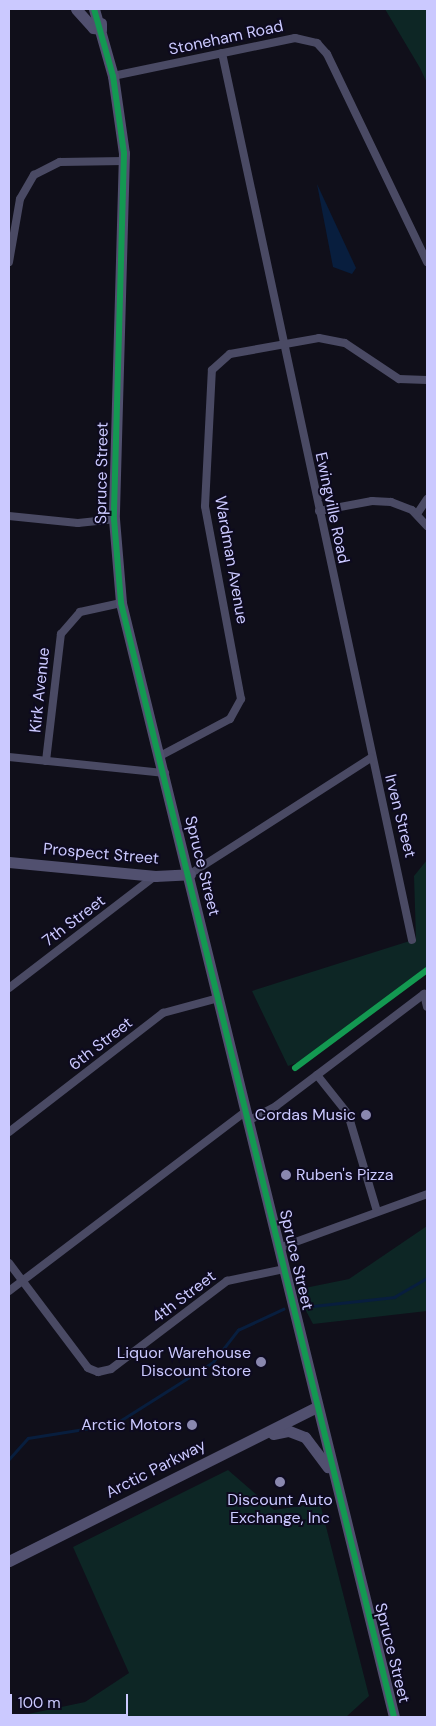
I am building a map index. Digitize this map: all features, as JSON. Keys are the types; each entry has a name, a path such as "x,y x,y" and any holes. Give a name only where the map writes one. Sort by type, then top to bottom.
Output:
{"street":[{"path":"76,9 94,28 101,29 101,9"},
{"name":"Spruce Street","path":"94,9 113,76 124,161 114,518 121,603 190,874 317,1407 394,1717"},
{"name":"Stoneham Road","path":"113,76 295,38 310,40 327,54 344,93 427,262"},
{"name":"Ewingville Road","path":"222,53 371,758"},
{"path":"9,262 20,199 34,175 60,162 124,161"},
{"name":"Wardman Avenue","path":"160,756 230,719 242,699 205,506 209,377 217,363 230,354 283,345 332,340 345,343 399,379 427,380"},
{"path":"417,514 427,499"},
{"path":"319,511 382,500 417,514 427,526"},
{"path":"9,516 78,523 114,518"},
{"name":"Kirk Avenue","path":"46,761 61,634 80,612 121,603"},
{"path":"9,757 164,773"},
{"path":"190,874 371,758"},
{"name":"Irven Street","path":"371,758 412,940"},
{"name":"Prospect Street","path":"9,862 155,876 190,874"},
{"name":"7th Street","path":"9,988 155,876"},
{"path":"9,1291 247,1116 317,1075 424,994 427,1007"},
{"name":"6th Street","path":"9,1132 163,1013 219,998"},
{"path":"317,1075 348,1114 377,1211"},
{"path":"279,1248 427,1194"},
{"path":"9,1263 22,1281"},
{"name":"4th Street","path":"22,1281 88,1368 98,1372 111,1369 227,1281 284,1269"},
{"name":"Arctic Parkway","path":"9,1561 317,1407"},
{"path":"227,1452 290,1431 312,1444 335,1479"}],"green space":[{"path":"385,9 427,9 427,83 420,68"},
{"path":"427,860 427,970 311,1058 288,1066 252,991 416,939 414,876"},
{"path":"427,1226 427,1311 313,1324 295,1290 349,1279"},
{"path":"228,1470 274,1510 320,1503 369,1696 346,1717 14,1717 85,1702 129,1673 73,1547"}],"water":[{"path":"317,184 356,268 352,274 333,267"}],"waterway":[{"path":"304,1307 394,1297 427,1278"},
{"path":"9,1459 28,1438 115,1424 213,1362 238,1330 283,1309"}],"cycle path":[{"path":"94,9 113,76 124,153 114,519 121,603 394,1717"},
{"path":"295,1068 427,970"}],"place":[{"name":"Cordas Music","path":"366,1115"},
{"name":"Ruben's Pizza","path":"286,1175"},
{"name":"Liquor Warehouse Discount Store","path":"261,1362"},
{"name":"Arctic Motors","path":"192,1425"},
{"name":"Discount Auto Exchange, Inc","path":"280,1482"}]}
